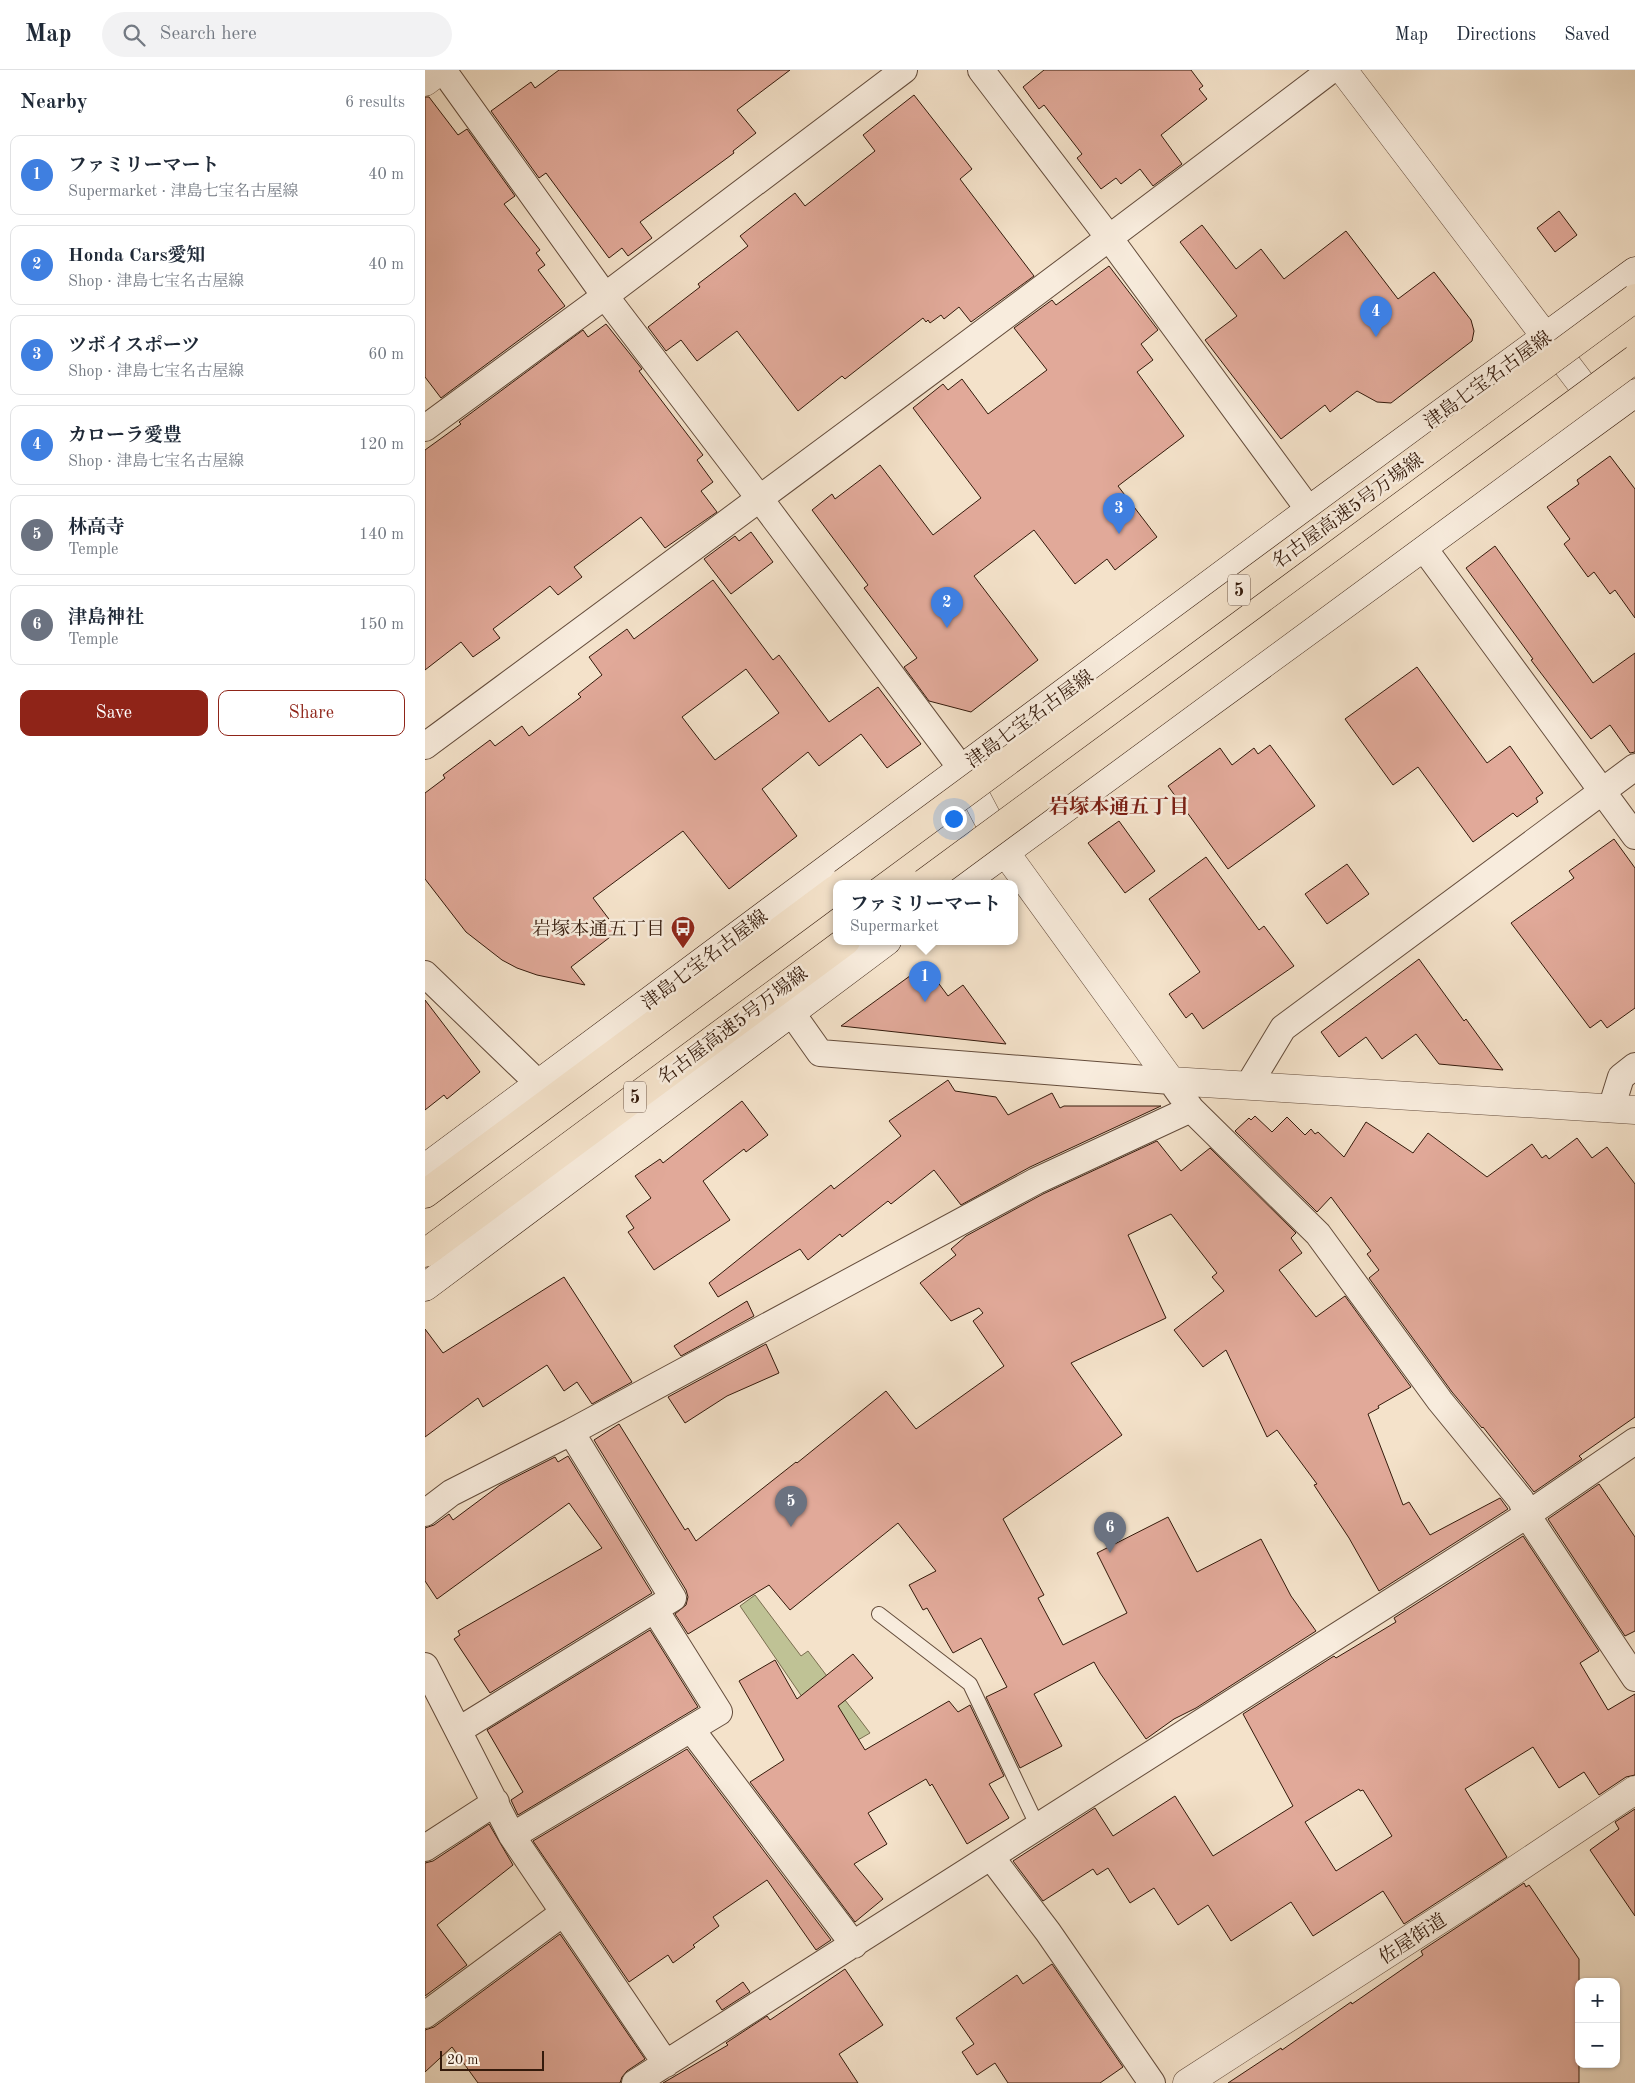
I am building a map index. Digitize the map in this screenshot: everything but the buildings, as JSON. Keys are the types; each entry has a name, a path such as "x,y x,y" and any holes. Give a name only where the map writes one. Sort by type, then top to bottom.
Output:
{"highway":[{"name":"名古屋高速5号万場線","path":"847,880 1635,298"},
{"path":"927,880 1635,359"},
{"name":"5","path":"425,1194 833,891"},
{"name":"名古屋高速5号万場線","path":"425,1253 841,945"}],"main road":[{"path":"425,82 442,70"},
{"path":"1343,71 1605,416"},
{"name":"津島七宝名古屋線","path":"425,1168 538,1082 1309,510 1635,271"},
{"path":"967,880 1635,393"},
{"path":"961,768 1005,852 1171,1081 1623,1110"},
{"path":"425,1287 882,945"},
{"name":"佐屋街道","path":"1187,2083 1484,1891 1635,1790"}],"street":[{"path":"442,70 605,296 760,499 961,768"},
{"path":"425,428 605,296 904,70"},
{"path":"981,70 1109,239 1309,510"},
{"path":"425,746 1109,239 1343,71"},
{"path":"1423,547 1635,836"},
{"path":"1248,1086 1283,1028 1635,767"},
{"path":"425,974 538,1082"},
{"path":"791,1012 820,1052 1171,1081 1191,1109 1318,1234 1440,1401 1521,1500 1527,1515 1635,1678"},
{"path":"1623,1110 1621,1076 1635,1066"},
{"path":"425,1513 451,1492 571,1432 1036,1181 1191,1109"},
{"path":"459,1730 673,1598 571,1432"},
{"path":"635,2083 1527,1515 1635,1440"},
{"path":"512,1836 719,1712 655,1610"},
{"path":"426,1671 459,1730 512,1836 666,2064"},
{"path":"691,1729 854,1945"},
{"path":"425,1848 496,1802"},
{"path":"991,1857 1048,1932 1151,2083"},
{"path":"425,2015 563,1913"}],"lane":[{"path":"879,1614 970,1684 1038,1827"}],"green space":[{"path":"755,1595 801,1656 808,1651 870,1733 839,1751 740,1606"}],"place":[{"name":"カローラ愛豊","path":"1376,337"},
{"name":"ツボイスポーツ","path":"1119,534"},
{"name":"Honda Cars愛知","path":"947,628"},
{"name":"岩塚本通五丁目","path":"683,949"},
{"name":"ファミリーマート","path":"925,1002"},
{"name":"林高寺","path":"791,1527"},
{"name":"津島神社","path":"1110,1553"}],"district":[{"name":"岩塚本通五丁目","path":"1119,806"}]}
